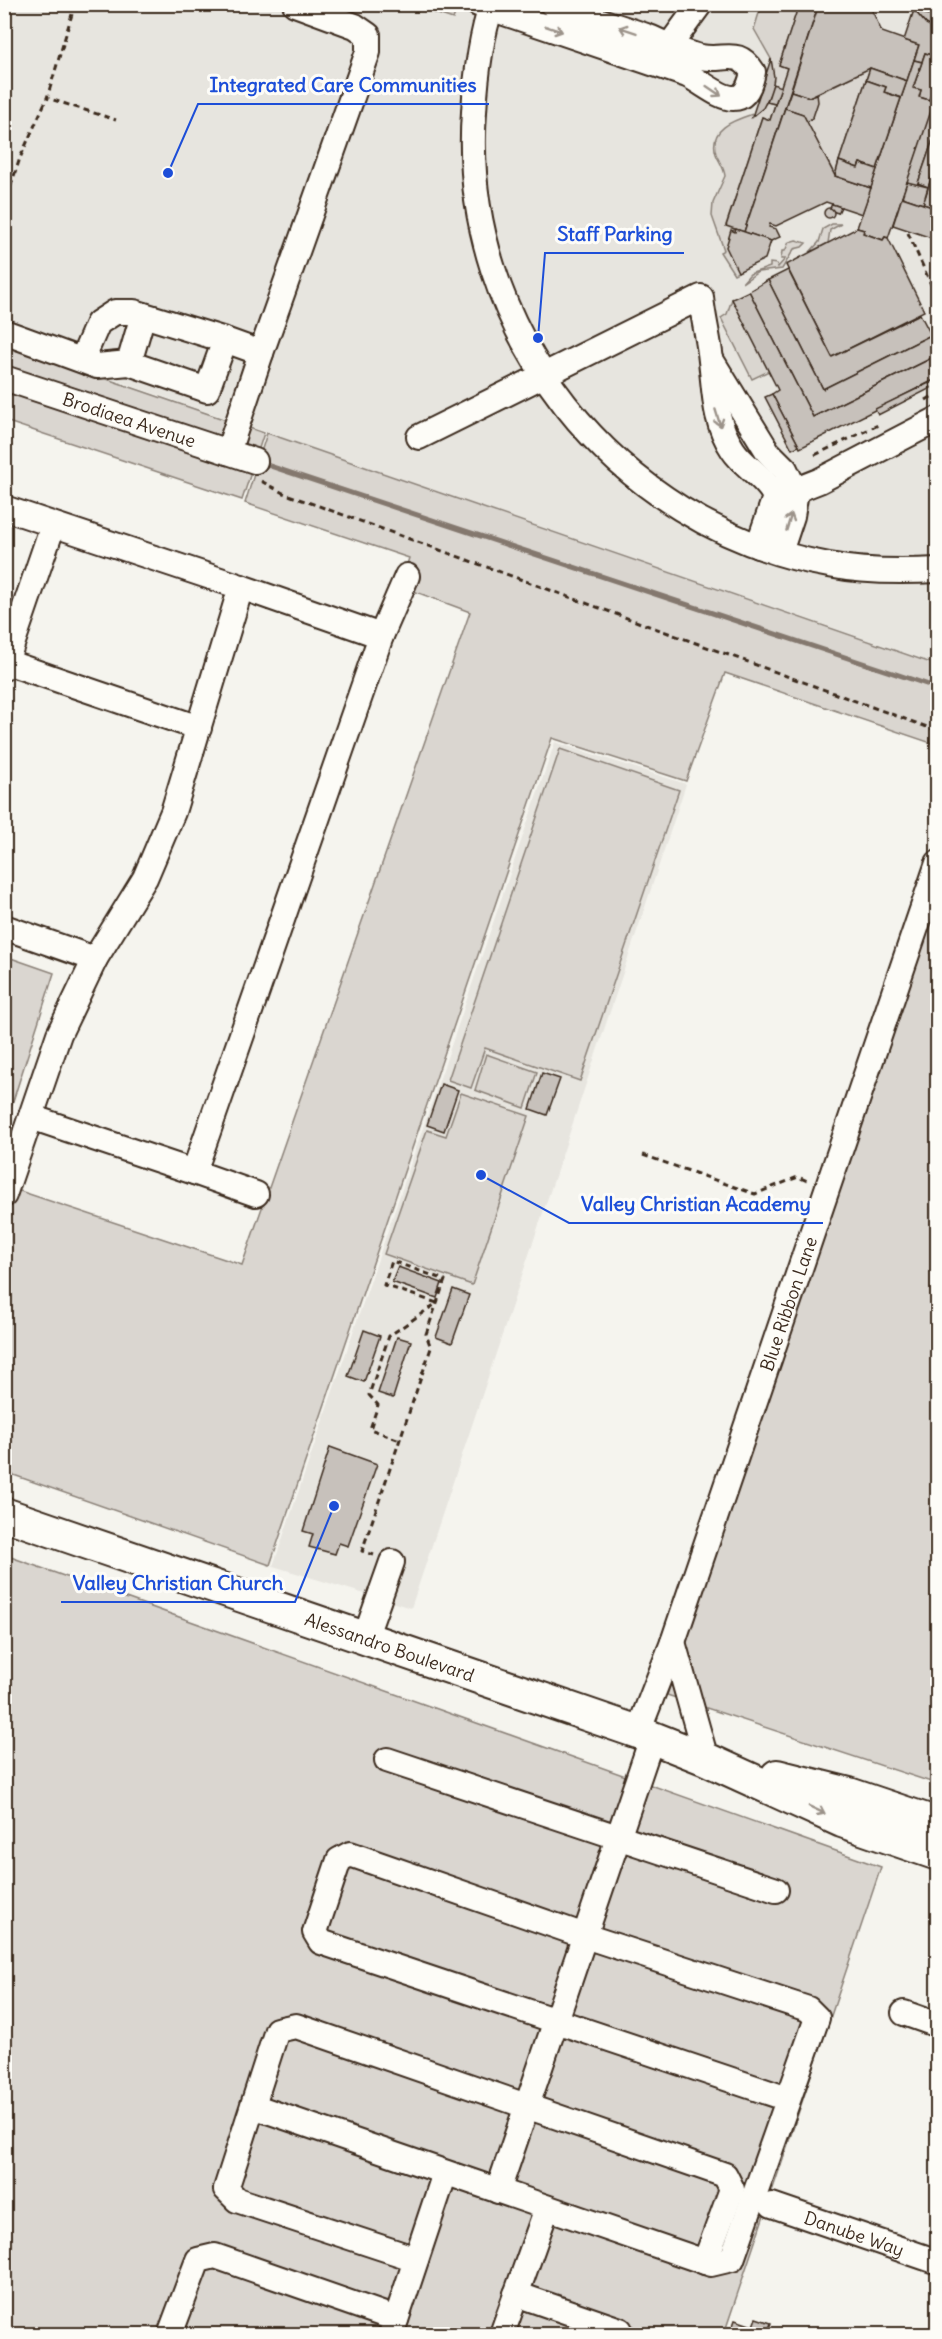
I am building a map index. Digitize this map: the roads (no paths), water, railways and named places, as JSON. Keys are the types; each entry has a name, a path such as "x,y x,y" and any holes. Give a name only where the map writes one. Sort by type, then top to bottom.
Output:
{"main road":[{"name":"Alessandro Boulevard","path":"4,1514 645,1735 706,1759 842,1821 938,1854"},
{"name":"Alessandro Boulevard","path":"706,1759 849,1794 938,1824"}],"street":[{"path":"228,452 368,52 368,35 355,26 295,4"},
{"path":"552,4 666,56"},
{"path":"666,56 700,4"},
{"path":"666,56 487,6 480,48 471,142 474,184 490,265 523,341 552,390 598,443 634,476 688,514 769,549 829,565 907,572 938,570"},
{"path":"419,437 701,297 711,360 733,392 768,452 785,469 785,494 769,549"},
{"path":"82,360 98,323 115,312 143,315 261,353"},
{"path":"129,363 143,315"},
{"path":"4,332 97,366 129,363 207,390 225,340"},
{"name":"Brodiaea Avenue","path":"4,378 228,452 254,469"},
{"path":"785,494 928,412"},
{"path":"4,508 381,636"},
{"path":"53,525 5,665 199,728"},
{"path":"194,1172 381,636 407,576"},
{"path":"4,1195 60,1034 95,959 145,878 173,812 242,587"},
{"name":"Blue Ribbon Lane","path":"498,2192 618,1836 673,1642 825,1188 938,863"},
{"path":"4,927 95,959"},
{"path":"31,1117 256,1194"},
{"path":"365,1638 392,1562"},
{"path":"673,1642 706,1759"},
{"path":"387,1760 776,1890"},
{"path":"253,2106 711,2264 732,2259 817,2018 808,2008 585,1936 350,1854 339,1860 315,1932 321,1942 788,2099"},
{"path":"904,2013 938,2025"},
{"path":"416,2259 237,2200 226,2190 277,2030 296,2026 724,2175 732,2189 705,2262"},
{"path":"175,2334 172,2330 198,2260 215,2256 394,2327 445,2173"},
{"name":"Danube Way","path":"772,2205 938,2262"},
{"path":"502,2334 547,2208"},
{"path":"516,2294 620,2330"}],"waterway":[{"path":"267,465 938,688"}],"place":[{"name":"Integrated Care Communities","path":"168,173"},
{"name":"Staff Parking","path":"538,338"},
{"name":"Valley Christian Academy","path":"481,1175"},
{"name":"Valley Christian Church","path":"334,1506"}]}
